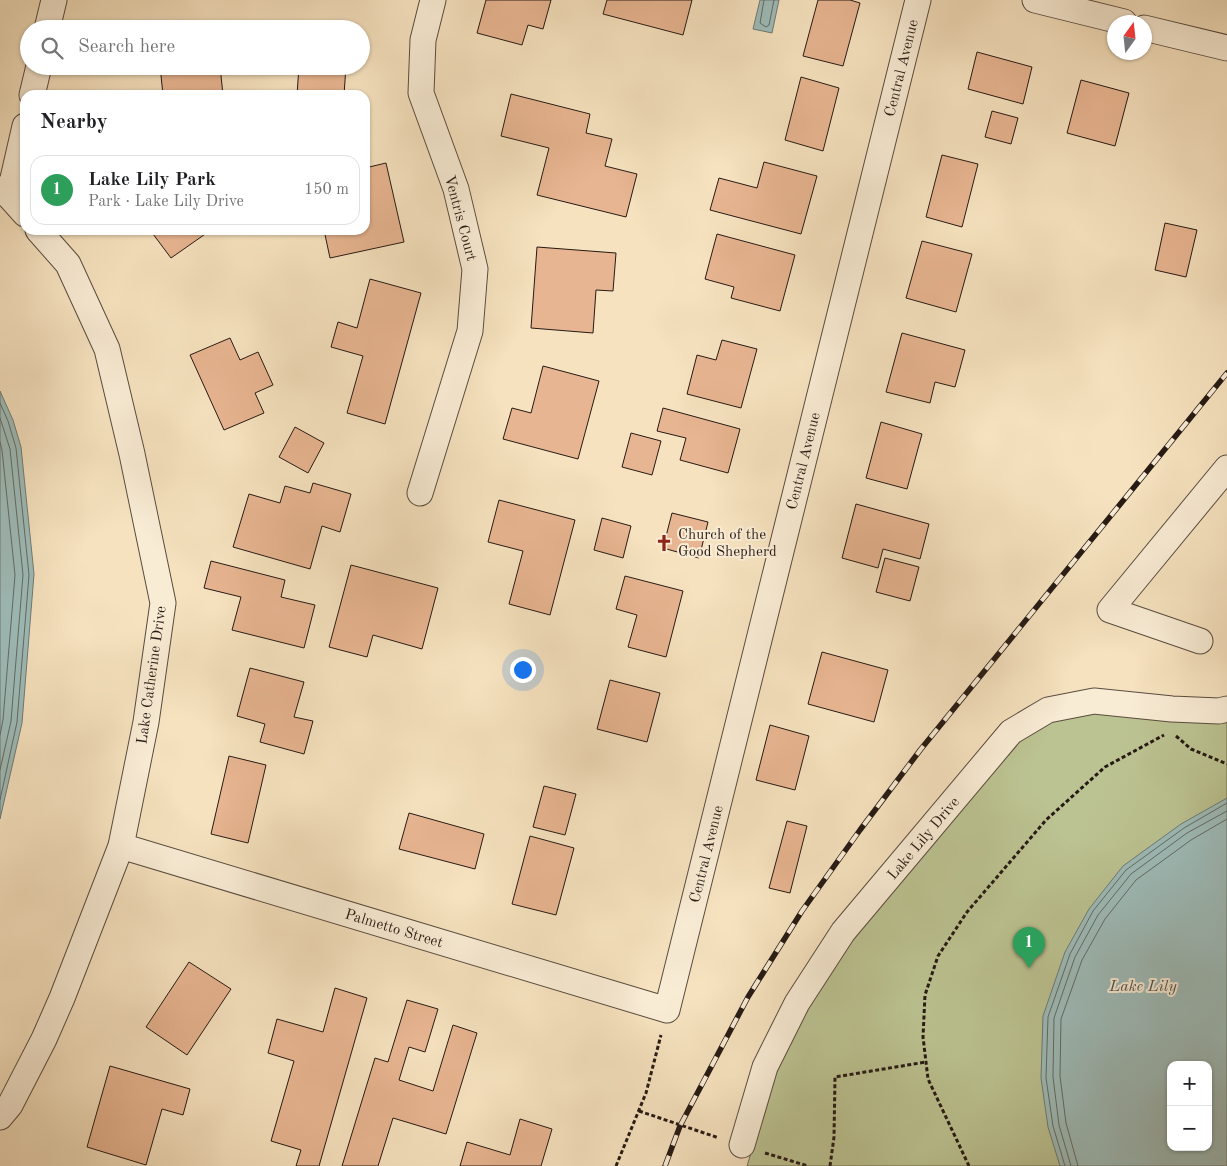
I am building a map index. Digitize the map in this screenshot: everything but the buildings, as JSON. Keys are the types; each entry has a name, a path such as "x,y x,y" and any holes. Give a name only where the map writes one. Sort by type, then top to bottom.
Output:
{"street":[{"path":"49,20 54,0"},
{"name":"Ventris Court","path":"420,493 470,331 475,269 456,189 422,93 423,40 433,0"},
{"name":"Central Avenue","path":"667,1010 918,0"},
{"path":"1035,0 1107,18"},
{"path":"1152,30 1227,48"},
{"path":"33,90 37,75"},
{"path":"20,142 4,192 20,209"},
{"name":"Lake Catherine Drive","path":"0,1117 10,1105 44,1039 62,998 121,846 146,722 163,603 132,454 107,349 68,264 42,235"},
{"path":"1200,641 1110,610 1227,468"},
{"name":"Lake Lily Drive","path":"742,1145 765,1067 797,1003 843,932 1011,732 1048,710 1094,701 1172,709 1219,711 1227,709"},
{"name":"Palmetto Street","path":"121,846 667,1010"}],"path":[{"path":"969,1166 928,1079 923,1036 925,995 938,956 967,912 1046,820 1105,767 1171,731 1191,749 1227,764"},
{"path":"616,1166 646,1093 667,1010"},
{"path":"830,1166 834,1137 835,1077 926,1062"},
{"path":"639,1111 808,1166"}],"green space":[{"path":"1096,712 1227,719 1227,1166 747,1166 777,1067 807,1003 854,932 1015,739 1051,721"}],"water":[{"path":"760,0 779,0 772,33 753,29"},
{"path":"0,391 13,420 21,447 34,574 22,723 0,819"},
{"name":"Lake Lily","path":"1227,798 1227,1166 1060,1166 1048,1127 1041,1078 1043,1016 1065,952 1089,909 1123,866 1181,824"}],"railway":[{"path":"665,1166 680,1126 748,997 802,911 921,749 1227,373"}],"place":[{"name":"Church of the Good Shepherd","path":"664,543"},
{"name":"Lake Lily Park","path":"1029,968"}]}
